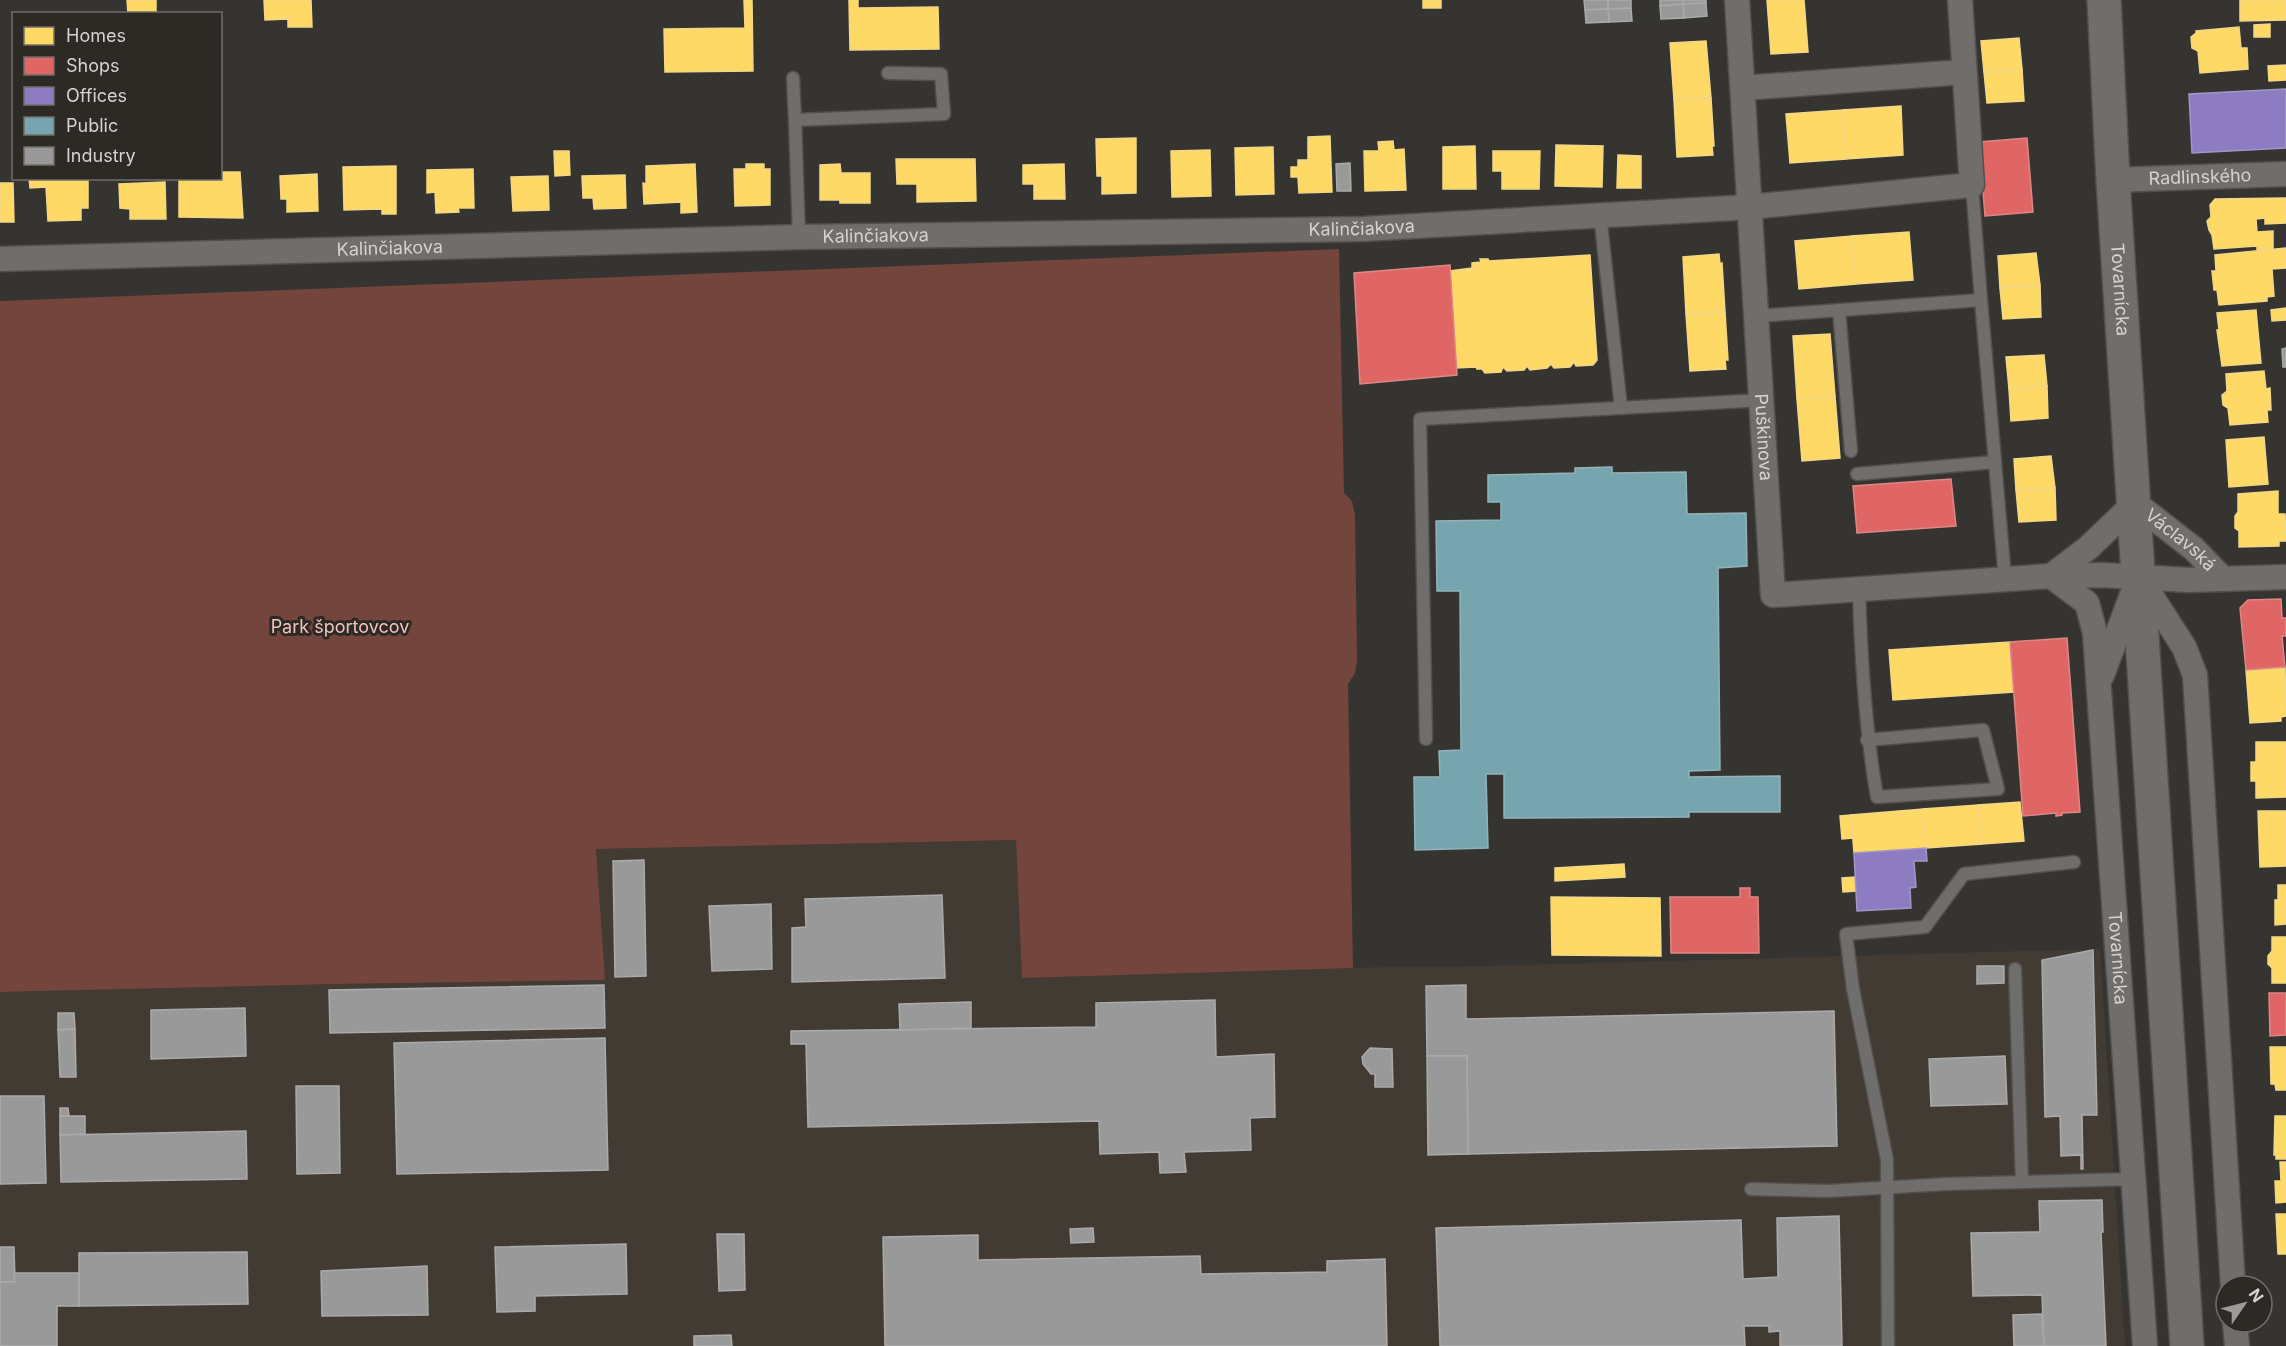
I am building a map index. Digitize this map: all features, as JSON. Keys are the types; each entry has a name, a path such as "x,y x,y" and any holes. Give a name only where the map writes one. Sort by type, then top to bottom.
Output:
{"main road":[{"name":"Tovarnícka","path":"2104,0 2113,180 2187,1346"}],"street":[{"name":"Puškinova","path":"1737,0 1773,595 2051,576 2139,577"},
{"path":"1960,0 1972,185"},
{"path":"1743,88 1964,72"},
{"name":"Radlinského","path":"2113,180 2286,174"},
{"name":"Kalinčiakova","path":"0,259 799,237 1363,229 1750,207 1972,185"},
{"path":"2100,680 2096,633 2087,603 2051,576 2088,548 2134,503"},
{"name":"Václavská","path":"2134,503 2194,549 2223,579"},
{"name":"Václavská","path":"2139,577 2189,580 2286,577"},
{"name":"Tovarnícka","path":"2139,577 2100,680 2145,1346"},
{"name":"Tovarnícka","path":"2139,577 2184,647 2195,675 2232,1274"}],"lane":[{"path":"795,120 944,114 941,74 888,73"},
{"path":"793,78 799,237"},
{"path":"1972,185 2005,579"},
{"path":"1600,214 1621,408"},
{"path":"1757,316 1981,300"},
{"path":"1839,310 1851,451"},
{"path":"1426,739 1420,419 1763,400"},
{"path":"1857,474 1995,462"},
{"path":"1859,589 1867,740 1877,797 1998,789 1983,730 1867,740"},
{"path":"1888,1346 1887,1160 1853,989 1846,934 1925,927 1964,874 2074,862"},
{"path":"2015,969 2022,1182"},
{"path":"1751,1189 1828,1191 2133,1179"}],"shaded area":[{"path":"1017,840 1022,978 1320,968 1492,966 2100,949 2125,1346 0,1346 0,992 604,980 596,849"}],"green space":[{"name":"Park športovcov","path":"1339,249 1344,493 1352,501 1355,515 1357,660 1355,673 1348,684 1353,968 1022,978 1016,840 596,849 605,980 0,992 0,301"}],"building: Homes":[{"path":"127,0 156,0 156,12 128,12"},
{"path":"264,0 311,0 312,27 288,27 288,19 265,20"},
{"path":"744,0 752,0 753,71 665,72 664,29 745,28"},
{"path":"849,0 858,0 858,8 938,7 939,49 850,50"},
{"path":"1423,0 1441,0 1441,8 1423,8"},
{"path":"1767,0 1804,0 1808,52 1771,54"},
{"path":"2240,0 2286,0 2286,20 2240,21"},
{"path":"2270,24 2270,37 2254,37 2254,25"},
{"path":"2239,27 2241,48 2247,48 2248,69 2200,73 2198,51 2192,48 2191,37 2196,31"},
{"path":"2019,38 2022,69 1984,72 1981,41"},
{"path":"1706,41 1711,98 1674,100 1670,43"},
{"path":"2286,65 2286,80 2269,81 2268,66"},
{"path":"2022,69 2024,101 1987,103 1984,72"},
{"path":"1711,98 1713,155 1677,157 1674,100"},
{"path":"1901,106 1903,155 1846,159 1843,110"},
{"path":"1843,110 1846,159 1790,163 1786,114"},
{"path":"1330,136 1332,192 1299,193 1298,177 1291,177 1291,167 1298,167 1298,160 1308,160 1308,137"},
{"path":"1136,138 1136,193 1102,194 1102,176 1097,176 1096,139"},
{"path":"1393,141 1394,150 1404,149 1406,190 1365,191 1364,151 1379,151 1378,142"},
{"path":"1556,145 1603,146 1602,187 1555,186"},
{"path":"1475,146 1476,189 1443,189 1443,147"},
{"path":"1273,147 1274,194 1236,195 1235,148"},
{"path":"1210,150 1211,196 1172,197 1171,151"},
{"path":"554,151 569,151 570,175 555,176"},
{"path":"1493,151 1540,151 1539,189 1502,189 1502,171 1493,171"},
{"path":"1618,155 1641,156 1641,188 1617,188"},
{"path":"896,159 975,159 976,201 917,202 917,184 897,184"},
{"path":"695,164 697,212 681,213 681,202 644,204 643,183 646,184 646,166"},
{"path":"746,164 764,164 764,169 770,169 770,205 735,206 734,169 746,169"},
{"path":"840,164 841,173 870,173 870,203 820,200 820,165"},
{"path":"1064,164 1065,199 1034,199 1034,184 1023,184 1023,165"},
{"path":"396,166 396,214 382,214 382,209 344,210 343,167"},
{"path":"473,169 474,208 458,208 459,212 436,213 435,192 427,193 427,170"},
{"path":"240,172 243,218 179,217 179,180 222,180 222,173"},
{"path":"317,174 318,211 287,212 287,199 281,199 280,176"},
{"path":"625,175 626,208 594,209 593,198 583,198 582,176"},
{"path":"548,176 549,210 513,211 511,177"},
{"path":"29,180 88,180 88,208 81,208 81,220 48,221 46,187 30,188"},
{"path":"165,182 166,219 130,219 130,209 120,208 119,184"},
{"path":"0,183 13,183 14,222 0,222"},
{"path":"2286,198 2286,223 2265,224 2265,218 2256,219 2257,232 2273,231 2273,249 2257,250 2257,246 2214,249 2207,221 2211,217 2210,205 2215,199"},
{"path":"1909,232 1913,280 1856,284 1852,236"},
{"path":"1852,236 1856,284 1799,289 1795,241"},
{"path":"2286,248 2286,268 2272,269 2274,296 2267,297 2267,301 2219,305 2217,290 2214,290 2212,271 2216,271 2215,255"},
{"path":"2036,253 2040,285 2000,288 1998,256"},
{"path":"1719,254 1720,264 1722,263 1725,312 1686,314 1683,257"},
{"path":"1590,255 1597,360 1593,365 1576,366 1574,362 1570,367 1554,368 1551,364 1547,368 1530,370 1527,366 1524,370 1507,371 1503,367 1501,372 1485,373 1476,367 1456,368 1450,271 1472,268 1472,263 1481,262 1480,259 1489,261"},
{"path":"2040,285 2041,317 2003,319 2000,288"},
{"path":"2286,308 2286,320 2272,321 2271,310"},
{"path":"2256,310 2261,363 2222,366 2217,313"},
{"path":"1725,312 1728,360 1725,360 1726,369 1690,371 1686,314"},
{"path":"1830,334 1835,396 1797,399 1793,336"},
{"path":"2044,355 2047,386 2009,389 2006,357"},
{"path":"2264,371 2266,389 2270,388 2271,410 2267,410 2268,422 2230,425 2228,408 2223,405 2222,395 2227,391 2226,374"},
{"path":"2047,386 2048,418 2011,421 2009,389"},
{"path":"1835,396 1840,458 1802,461 1797,399"},
{"path":"2264,437 2268,484 2229,487 2226,440"},
{"path":"2051,456 2055,488 2016,490 2014,459"},
{"path":"2055,488 2056,520 2019,522 2016,490"},
{"path":"2278,491 2278,514 2285,514 2286,541 2279,541 2279,546 2239,547 2239,531 2235,528 2238,494"},
{"path":"2010,642 2014,692 1893,700 1889,650"},
{"path":"2285,667 2286,716 2281,717 2281,721 2250,723 2246,670"},
{"path":"2256,742 2286,742 2286,797 2256,798 2256,781 2251,781 2251,762 2256,762"},
{"path":"2020,802 2024,841 1982,844 1978,805"},
{"path":"1978,805 1982,844 1926,848 1923,809"},
{"path":"1923,809 1926,848 1854,853 1851,815"},
{"path":"2258,811 2286,811 2286,866 2260,867"},
{"path":"1851,815 1853,838 1842,839 1840,816"},
{"path":"1624,864 1625,877 1555,881 1555,868"},
{"path":"1855,877 1856,891 1843,892 1842,878"},
{"path":"2278,885 2286,885 2286,924 2275,925 2275,900 2278,900"},
{"path":"1551,897 1660,898 1661,956 1552,955"},
{"path":"2272,937 2286,937 2286,983 2272,983 2272,968 2268,964 2268,956 2272,951"},
{"path":"2270,1047 2286,1047 2286,1090 2276,1090 2275,1084 2271,1084"},
{"path":"2275,1116 2286,1116 2286,1159 2276,1159 2274,1155"},
{"path":"2280,1162 2286,1162 2286,1202 2276,1203 2275,1181 2281,1181"},
{"path":"2276,1214 2286,1214 2286,1254 2278,1254"}],"building: Shops":[{"path":"2027,138 2033,212 1985,216 1979,142"},
{"path":"1450,265 1457,375 1360,384 1354,273"},
{"path":"1951,479 1956,526 1857,533 1853,486"},
{"path":"2281,599 2282,618 2286,618 2286,636 2282,636 2285,667 2246,670 2240,608 2248,600"},
{"path":"2067,638 2080,812 2062,813 2056,816 2056,813 2023,816 2010,642"},
{"path":"1740,888 1750,888 1750,897 1758,897 1759,953 1671,953 1670,897 1740,897"},
{"path":"2269,993 2286,993 2286,1035 2270,1036"}],"building: Offices":[{"path":"2286,89 2286,148 2192,153 2189,94"},
{"path":"1926,848 1927,861 1914,861 1916,887 1910,888 1911,908 1857,911 1854,853"}],"building: Public":[{"path":"1612,467 1612,473 1686,472 1687,514 1746,513 1747,566 1718,568 1720,770 1689,771 1689,777 1780,776 1780,812 1689,812 1689,817 1504,818 1504,774 1486,774 1488,848 1415,850 1414,777 1440,777 1439,751 1461,750 1460,591 1437,591 1436,521 1501,520 1501,502 1488,502 1488,475 1575,473 1575,468"}],"building: Industry":[{"path":"1584,0 1608,0 1608,9 1585,10"},
{"path":"1608,0 1631,0 1631,8 1608,9"},
{"path":"1660,0 1683,0 1683,4 1660,6"},
{"path":"1683,0 1706,0 1706,3 1683,4"},
{"path":"1706,3 1707,16 1684,18 1683,4"},
{"path":"1683,4 1684,18 1661,19 1660,6"},
{"path":"1631,8 1632,21 1609,22 1608,9"},
{"path":"1608,9 1609,22 1586,23 1585,10"},
{"path":"1350,163 1351,191 1337,191 1336,164"},
{"path":"2286,348 2286,367 2283,367 2282,349"},
{"path":"644,860 646,976 615,977 613,861"},
{"path":"942,895 945,978 792,982 792,928 806,927 805,899"},
{"path":"771,904 772,969 712,971 709,906"},
{"path":"2093,950 2097,1115 2082,1115 2083,1169 2081,1169 2081,1155 2061,1156 2060,1116 2045,1117 2042,960"},
{"path":"1977,966 2004,966 2004,983 1977,984"},
{"path":"604,985 605,1028 330,1033 329,990"},
{"path":"1466,985 1466,1019 1834,1011 1837,1146 1468,1154 1467,1056 1427,1056 1426,986"},
{"path":"1215,1000 1216,1057 1274,1054 1275,1117 1250,1118 1251,1150 1184,1152 1186,1172 1160,1173 1159,1152 1100,1154 1099,1121 808,1127 806,1044 791,1044 791,1031 1096,1027 1096,1003"},
{"path":"971,1002 971,1028 900,1030 899,1004"},
{"path":"245,1008 246,1056 151,1059 151,1010"},
{"path":"58,1013 74,1013 75,1029 58,1030"},
{"path":"75,1029 76,1077 60,1077 58,1030"},
{"path":"605,1038 608,1170 397,1174 394,1043"},
{"path":"1370,1048 1392,1049 1393,1087 1375,1087 1375,1074 1371,1074 1363,1064 1362,1057"},
{"path":"1427,1056 1467,1056 1468,1154 1428,1155"},
{"path":"2005,1056 2007,1104 1931,1106 1929,1059"},
{"path":"296,1086 339,1086 340,1173 297,1174"},
{"path":"0,1096 44,1096 46,1183 0,1184"},
{"path":"60,1108 68,1108 69,1116 60,1116"},
{"path":"60,1116 85,1116 85,1134 60,1135"},
{"path":"246,1131 247,1179 61,1182 60,1135"},
{"path":"2102,1200 2103,1232 2101,1232 2106,1346 2044,1346 2042,1295 1973,1296 1971,1233 2040,1232 2039,1201"},
{"path":"1839,1216 1842,1346 1780,1346 1780,1331 1769,1332 1769,1326 1744,1326 1745,1346 1440,1346 1436,1228 1741,1220 1743,1279 1778,1277 1777,1218"},
{"path":"1093,1228 1094,1242 1071,1243 1070,1229"},
{"path":"717,1234 744,1234 745,1290 719,1291"},
{"path":"978,1235 978,1260 1200,1256 1201,1274 1327,1272 1327,1261 1385,1259 1387,1346 885,1346 883,1237"},
{"path":"626,1244 627,1294 535,1296 535,1311 497,1312 495,1247"},
{"path":"0,1247 14,1247 15,1282 0,1282"},
{"path":"247,1252 248,1304 79,1306 79,1253"},
{"path":"427,1266 428,1315 322,1316 321,1271"},
{"path":"14,1273 79,1273 79,1306 57,1306 57,1346 0,1346 0,1282 15,1282"},
{"path":"2042,1314 2044,1346 2014,1346 2013,1315"},
{"path":"731,1335 732,1346 694,1346 694,1336"}]}
